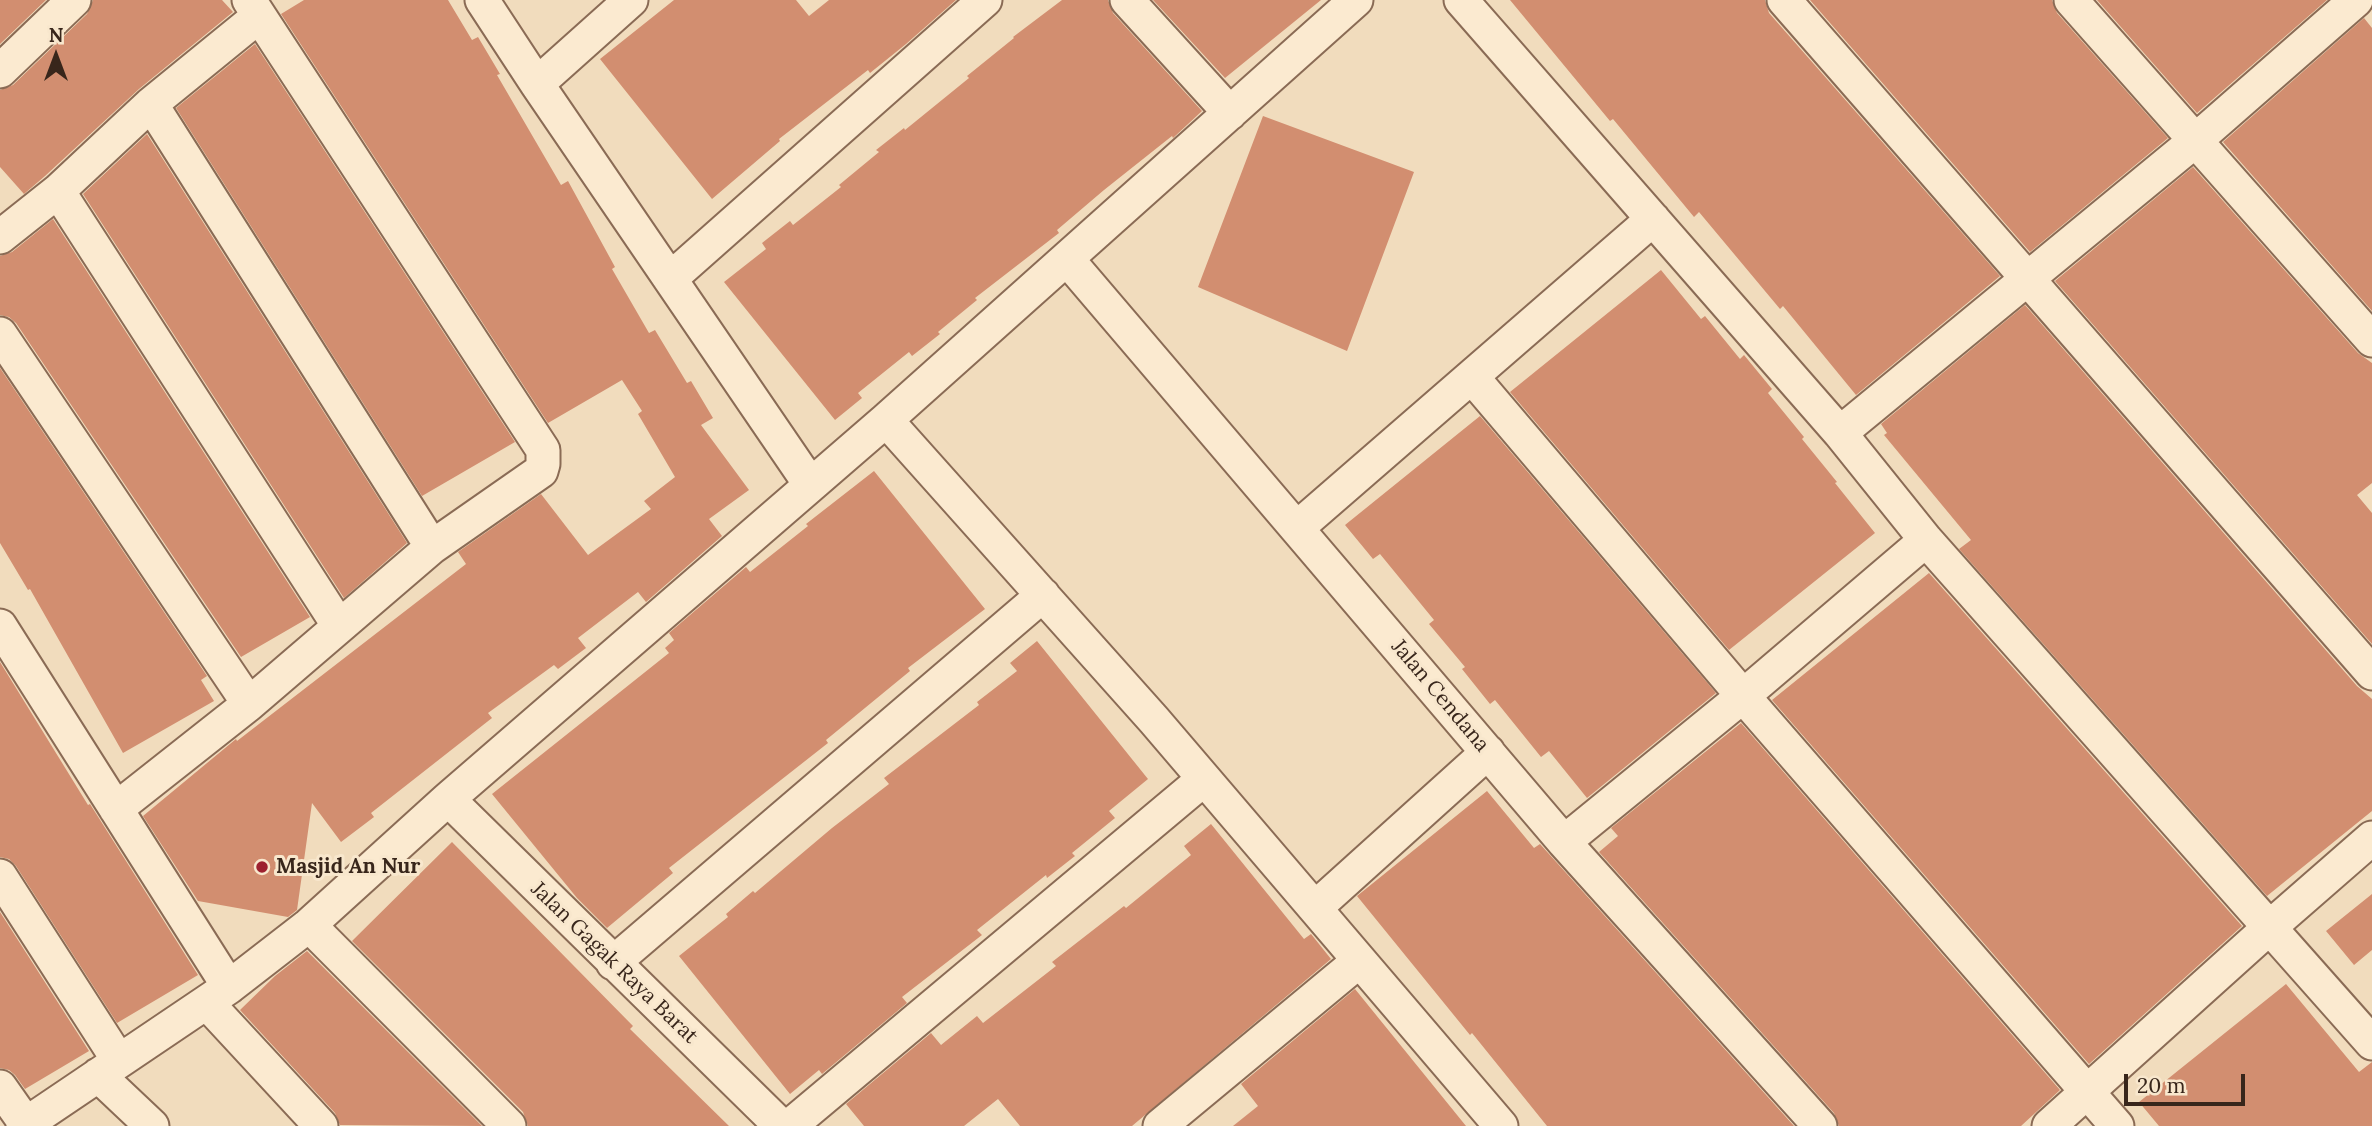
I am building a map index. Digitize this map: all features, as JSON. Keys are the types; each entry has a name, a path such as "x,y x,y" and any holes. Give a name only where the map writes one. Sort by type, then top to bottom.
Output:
{"street":[{"path":"0,71 74,0"},
{"path":"482,0 810,484"},
{"path":"537,84 631,0"},
{"path":"670,279 985,0"},
{"path":"1127,0 1230,113"},
{"path":"0,1087 24,1125 218,995 309,925 448,799 887,420 1356,0"},
{"path":"1461,0 1840,433 1926,540 2372,1043"},
{"path":"1784,0 2372,673"},
{"path":"2071,0 2372,340"},
{"path":"1840,433 2196,140 2356,0"},
{"path":"0,237 58,191 254,8 542,450 541,471 432,547 249,704 116,809"},
{"path":"151,104 432,547"},
{"path":"58,191 340,626"},
{"path":"1297,528 1653,219"},
{"name":"Jalan Cendana","path":"1068,258 1564,842 1820,1126"},
{"path":"0,334 249,704"},
{"path":"1472,377 1743,696 2117,1126"},
{"path":"887,420 1204,779 1501,1126"},
{"path":"1564,842 1743,696 1926,540"},
{"path":"613,963 1043,595"},
{"path":"0,626 116,809 218,995 321,1126"},
{"path":"1315,908 1488,752"},
{"path":"790,1126 1204,779"},
{"name":"Jalan Gagak Raya Barat","path":"448,799 781,1126"},
{"path":"2049,1126 2372,838"},
{"path":"0,877 109,1068 152,1126"},
{"path":"309,925 509,1126"},
{"path":"1160,1126 1359,961"}],"building":[{"path":"0,0 46,0 0,44"},
{"path":"93,0 222,0 233,12 139,89 24,194 0,167 0,90 13,85 87,14"},
{"path":"304,0 448,0 472,40 478,37 561,185 568,181 615,267 612,269 649,333 655,330 687,383 691,381 713,418 701,425 749,490 709,519 722,536 646,602 638,592 578,638 586,648 558,669 554,665 488,713 492,718 371,813 374,817 341,842 312,803 297,910 288,917 198,901 143,816 236,739 237,741 466,564 458,552 541,494 588,555 651,509 644,501 675,477 638,414 642,411 622,380 548,423 281,14"},
{"path":"674,0 796,0 809,16 829,0 956,0 870,73 868,70 779,139 780,141 712,199 600,59"},
{"path":"1062,0 1108,0 1113,13 1202,111 1173,138 1172,136 1057,230 1059,233 975,298 977,300 938,332 940,334 912,356 909,352 858,393 862,398 835,420 724,282 766,249 762,243 790,221 793,225 841,187 839,185 879,152 876,150 904,128 905,130 969,78 967,76 1013,37"},
{"path":"1153,0 1321,0 1225,78"},
{"path":"1510,0 1765,0 1769,13 2000,276 1856,395 1783,306 1780,309 1699,212 1694,217"},
{"path":"1810,0 2052,0 2057,13 2168,138 2030,252"},
{"path":"2097,0 2327,0 2197,113"},
{"path":"2364,18 2372,28 2372,311 2223,142"},
{"path":"255,44 515,442 422,496 176,108"},
{"path":"1263,116 1414,172 1347,351 1198,287"},
{"path":"147,134 407,543 344,598 83,194"},
{"path":"2193,167 2358,353 2372,363 2372,483 2357,495 2372,513 2372,644 2055,281"},
{"path":"53,219 310,617 241,657 16,323 9,317 0,315 0,256 12,252"},
{"path":"1661,270 1701,319 1705,316 1740,359 1744,355 1772,389 1768,393 1875,533 1729,650 1510,392"},
{"path":"2025,305 2357,686 2372,699 2372,811 2267,896 1959,549 1971,540 1884,435 1887,433 1881,424"},
{"path":"0,368 207,676 201,680 214,701 123,753 30,589 28,590 0,543"},
{"path":"1480,416 1716,693 1587,798 1549,751 1541,757 1495,700 1490,704 1462,669 1465,667 1429,624 1434,620 1380,554 1373,559 1345,525"},
{"path":"874,471 985,609 908,668 910,671 826,740 828,743 669,868 673,873 607,928 577,898 492,794 669,653 665,648 674,640 669,633 746,567 750,572"},
{"path":"1929,573 2242,926 2089,1064 1772,700"},
{"path":"1037,641 1148,779 1109,811 1115,818 1072,853 1075,856 1047,878 1046,875 977,930 982,935 902,997 907,1003 822,1074 819,1070 790,1094 679,956 728,917 726,914 753,891 755,893 889,784 884,778 979,705 977,702 1017,671 1010,663"},
{"path":"0,662 198,975 117,1023 16,866 9,859 0,857"},
{"path":"1741,723 2060,1090 2021,1126 1839,1126 1834,1113 1599,852 1618,836 1611,828"},
{"path":"1487,791 1534,848 1540,844 1794,1126 1547,1126 1357,896"},
{"path":"1211,824 1304,939 1311,934 1331,959 1132,1126 1020,1126 998,1099 964,1126 864,1126 846,1104 931,1033 941,1045 977,1016 983,1023 1056,966 1052,962 1124,906 1126,908 1191,855 1184,846"},
{"path":"452,842 633,1026 630,1029 729,1126 528,1126 523,1112 352,941"},
{"path":"2372,894 2372,950 2354,965 2326,931"},
{"path":"0,912 89,1051 25,1089 15,1075 0,1068"},
{"path":"307,951 482,1126 340,1125 335,1113 240,1010 275,976"},
{"path":"2286,984 2359,1072 2372,1062 2372,1126 2159,1126 2139,1102"},
{"path":"1355,989 1466,1126 1233,1126 1258,1106 1241,1084"}],"place":[{"name":"Masjid An Nur","path":"262,867"}]}
